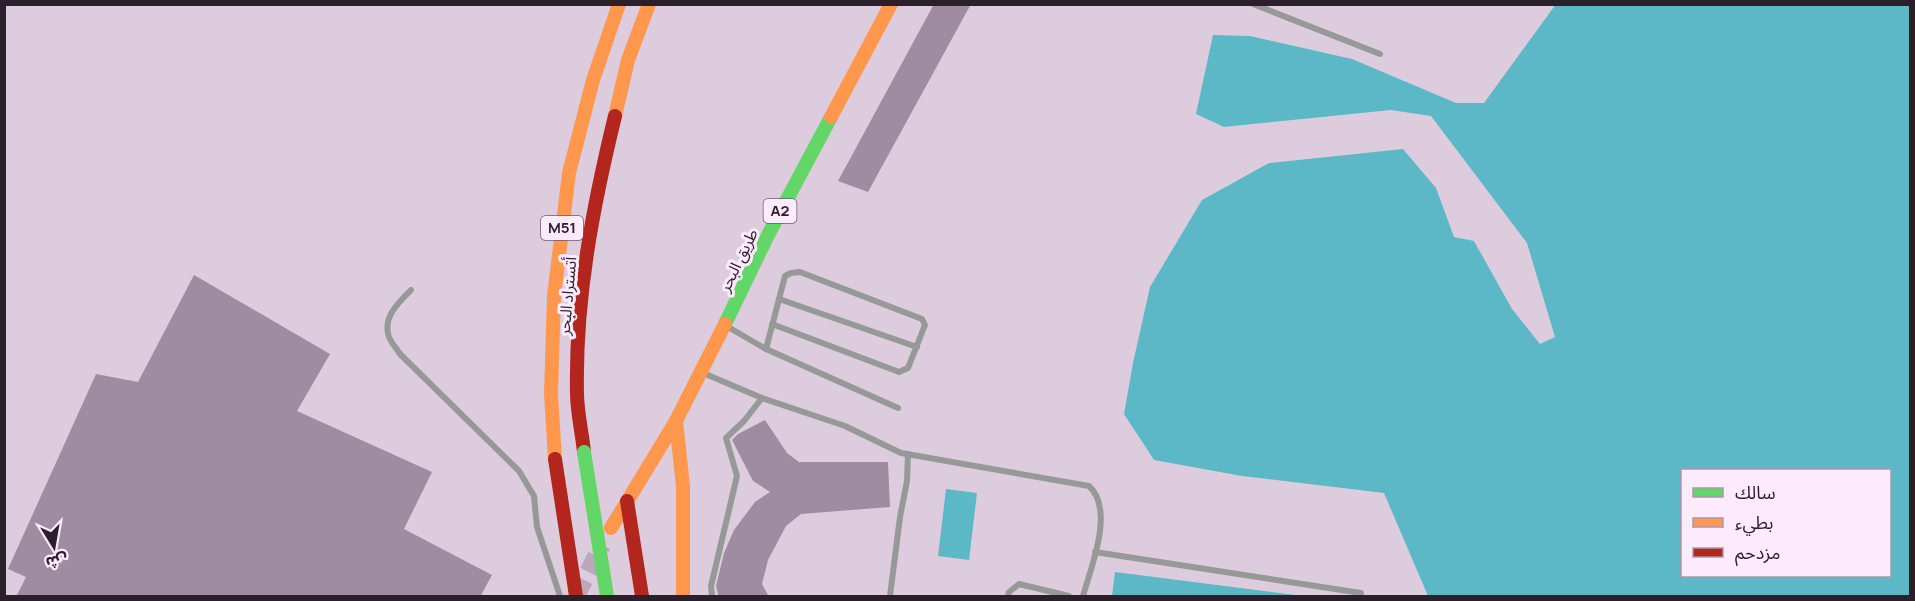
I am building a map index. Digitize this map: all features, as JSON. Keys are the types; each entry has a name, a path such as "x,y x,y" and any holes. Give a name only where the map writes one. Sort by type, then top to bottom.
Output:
{"main road":[{"name":"أتستراد البحر","path":"576,597 555,459 551,394 554,296 569,173 593,80 620,4"},
{"name":"أتستراد البحر","path":"607,597 577,394 580,304 595,198 627,60 649,4"},
{"name":"طريق البحر","path":"611,528 676,421 702,373 768,235 891,4"},
{"path":"676,421 683,462 683,597"},
{"path":"627,501 642,597"}],"lane":[{"path":"1253,4 1380,54"},
{"path":"766,349 772,324 785,276 791,273 800,272 922,319 925,325 908,368 899,372 772,324"},
{"path":"411,290 392,309 388,336 400,354 519,471 534,496 537,527 560,597"},
{"path":"779,299 917,347"},
{"path":"725,325 766,349 898,408"},
{"path":"702,373 762,398 845,426 901,453 1089,486 1097,493 1101,517 1095,552 1083,597"},
{"path":"712,597 711,586 737,476 726,438 744,421 762,398"},
{"path":"890,597 907,481 908,454"},
{"path":"1095,552 1360,593"},
{"path":"1008,597 1009,592 1019,584 1069,597"}],"water":[{"path":"1556,4 1910,5 1910,596 1428,596 1384,493 1242,476 1154,460 1124,414 1150,287 1202,200 1269,163 1403,149 1436,188 1454,237 1474,241 1512,309 1540,344 1555,337 1527,243 1431,116 1391,110 1224,127 1196,114 1213,35 1250,36 1352,59 1456,103 1484,103"},
{"path":"946,489 977,493 969,560 938,556"},
{"path":"1115,572 1303,596 1112,596"}],"building":[{"path":"934,4 971,4 868,192 838,181"},
{"path":"194,275 330,354 297,411 432,472 404,529 492,575 480,597 16,597 26,577 8,569 96,374 138,382"},
{"path":"765,420 787,453 799,462 888,462 890,507 801,514 786,526 768,560 762,584 769,597 719,597 716,586 724,553 734,530 755,502 770,492 753,481 732,440 738,434"}],"tunnel":[{"path":"576,596 602,545"}],"traffic: fast":[{"path":"725,324 768,235 831,117"},
{"path":"584,452 607,596"}],"traffic: slow":[{"path":"555,459 551,394 554,296 569,173 593,80 619,4"},
{"path":"615,116 628,60 649,4"},
{"path":"831,117 891,4"},
{"path":"611,528 676,421 725,324"},
{"path":"676,421 683,486 683,596"}],"traffic: jam":[{"path":"584,452 577,400 577,358 582,288 593,218 615,116"},
{"path":"555,459 576,596"},
{"path":"627,501 642,596"}]}
